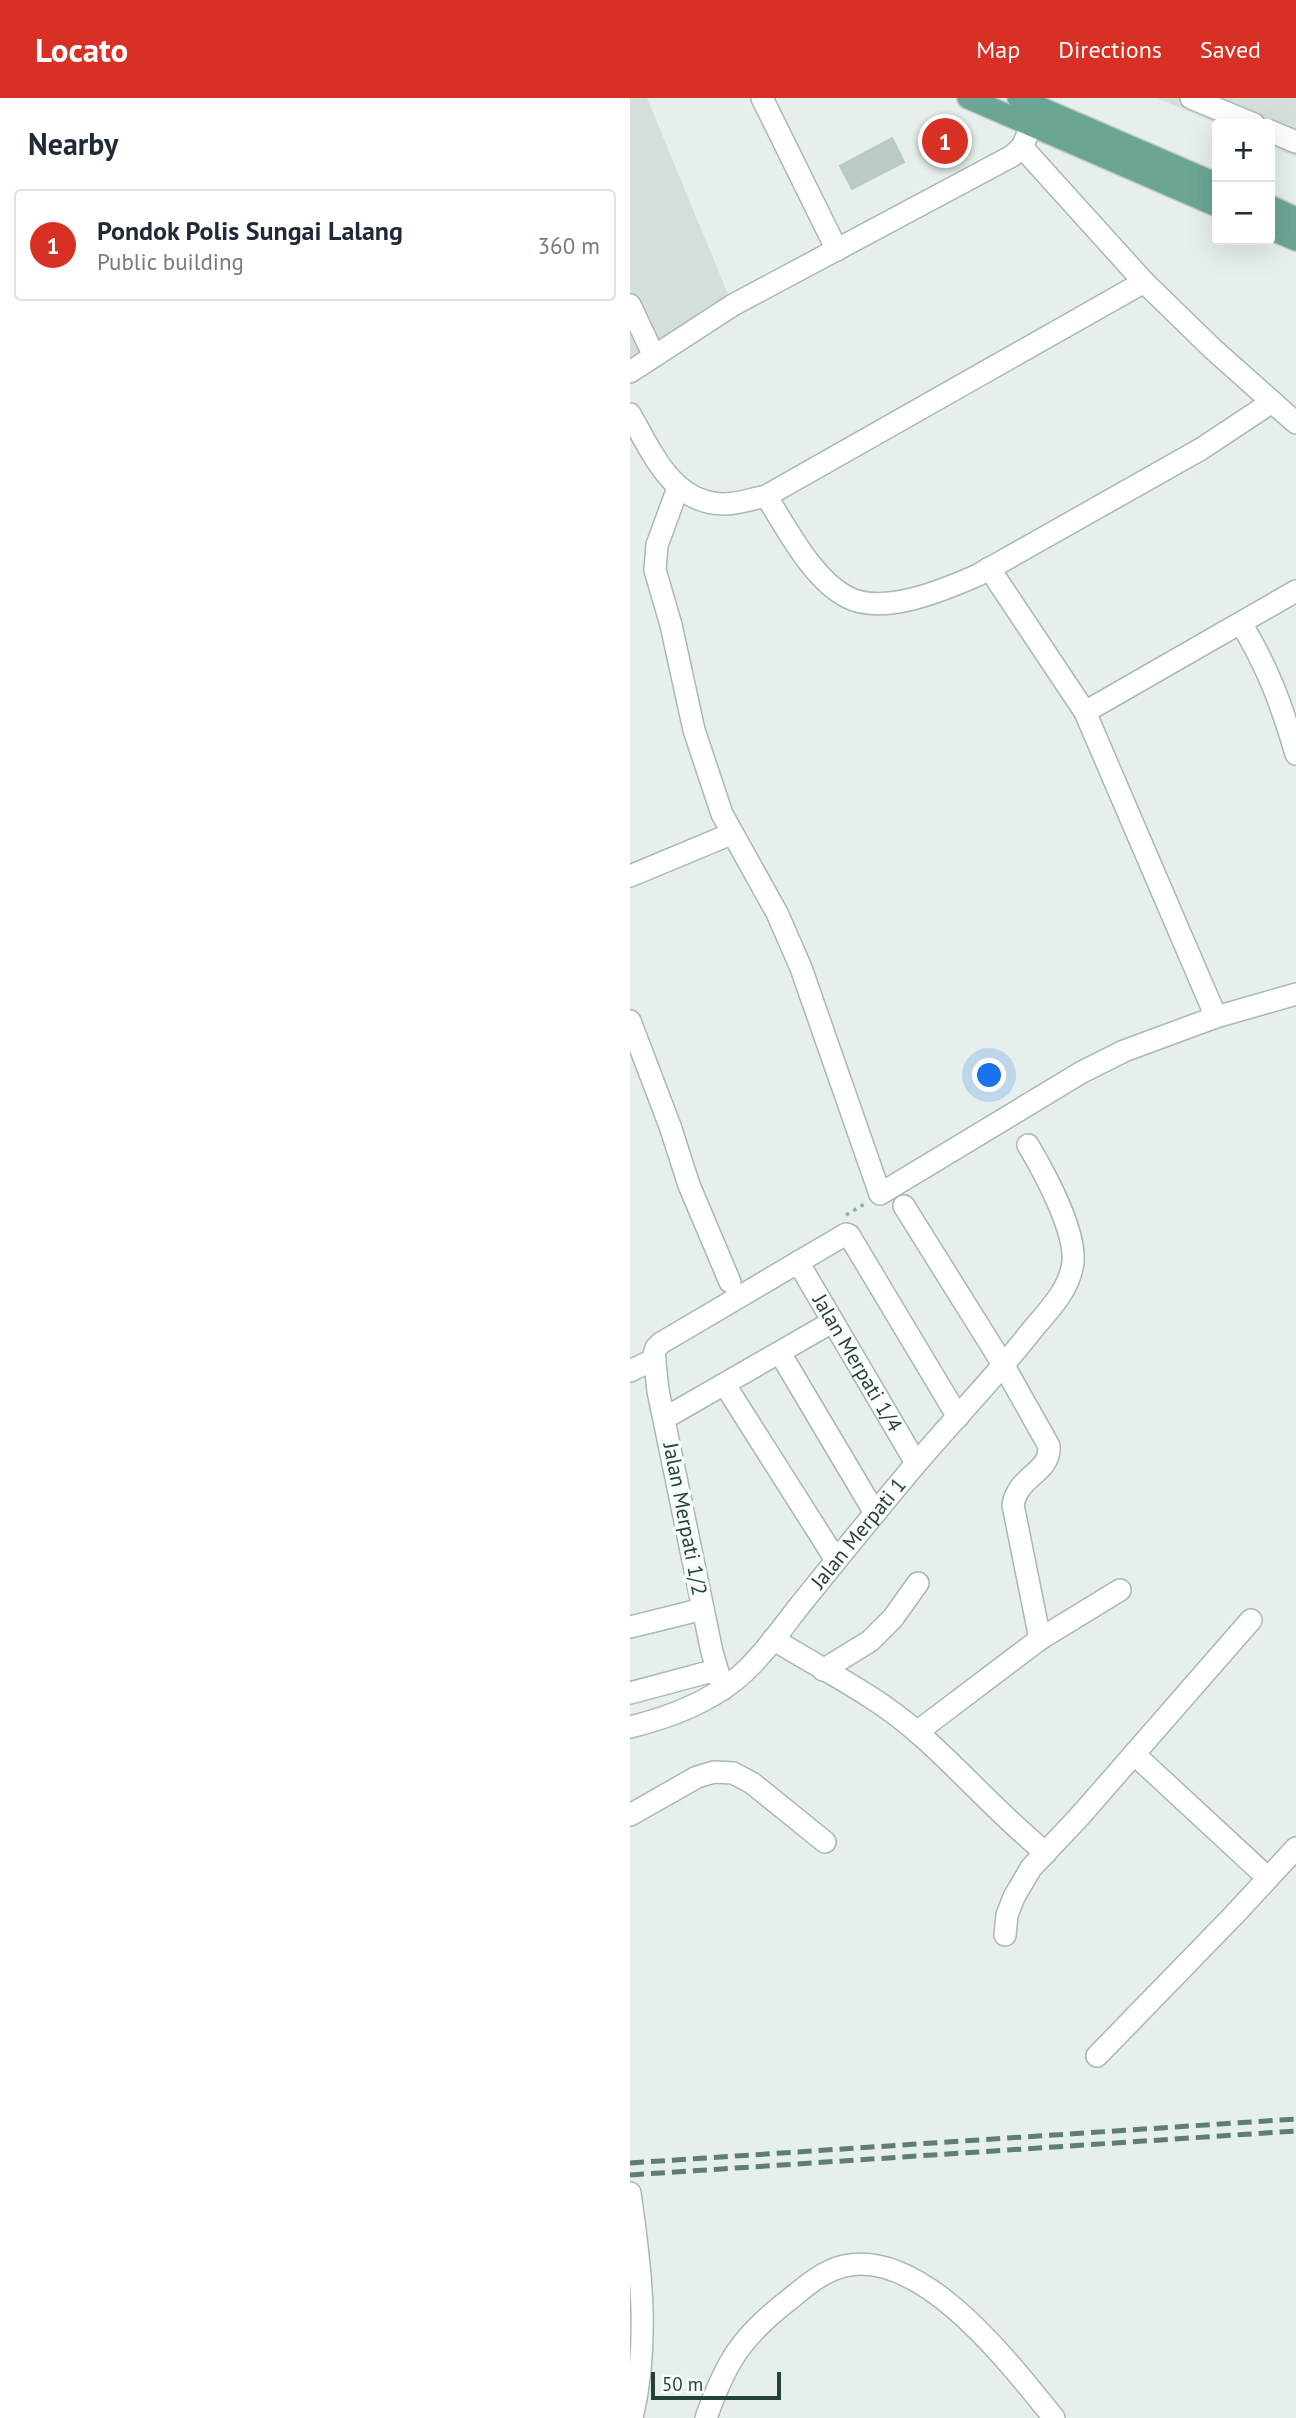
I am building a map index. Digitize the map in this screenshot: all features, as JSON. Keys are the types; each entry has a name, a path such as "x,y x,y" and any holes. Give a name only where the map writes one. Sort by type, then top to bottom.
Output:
{"main road":[{"path":"968,98 1036,116 1212,182"},
{"path":"1018,98 1036,116 1212,204"},
{"path":"1275,208 1296,218"},
{"path":"1275,231 1296,240"}],"street":[{"path":"762,98 837,250"},
{"path":"1191,98 1242,119"},
{"path":"630,372 729,308 1012,156 1022,146 1036,116"},
{"path":"1275,133 1296,142"},
{"path":"1022,146 1144,282 1214,350 1296,423"},
{"path":"630,414 665,474 678,488 707,501 722,504 766,496 1144,282"},
{"path":"630,304 654,356"},
{"path":"766,496 811,565 836,589 854,600 875,603 906,600 932,594 989,568 1200,449 1272,402"},
{"path":"678,488 657,545 655,570 671,625 694,730 722,814 777,913 801,968 880,1194 1082,1072 1124,1051 1216,1017 1296,994"},
{"path":"989,568 1085,712 1216,1017"},
{"path":"1085,712 1296,591"},
{"path":"1241,623 1274,685 1296,754"},
{"path":"630,876 731,834"},
{"path":"630,1021 689,1185 730,1282"},
{"name":"Jalan Merpati 1","path":"630,1727 701,1702 720,1680 753,1663 916,1463 1004,1366 1058,1299 1068,1282 1074,1256 1056,1199 1028,1145"},
{"path":"904,1206 1004,1366 1043,1431 1049,1446 1050,1457 1019,1488 1013,1505 1040,1639"},
{"path":"630,1371 657,1350 846,1234 958,1417"},
{"name":"Jalan Merpati 1/4","path":"798,1262 916,1463"},
{"path":"665,1418 832,1322"},
{"name":"Jalan Merpati 1/2","path":"657,1350 665,1418 720,1680"},
{"path":"780,1353 875,1513"},
{"path":"725,1385 836,1560"},
{"path":"823,1670 870,1642 893,1618 918,1583"},
{"path":"917,1732 1040,1639 1120,1590"},
{"path":"630,1627 703,1609"},
{"path":"1005,1935 1007,1914 1031,1868 1251,1620"},
{"path":"773,1639 874,1700 917,1732 1046,1853"},
{"path":"630,1693 720,1680"},
{"path":"1134,1754 1268,1878"},
{"path":"630,1815 696,1777 714,1772 733,1773 752,1783 825,1842"},
{"path":"1097,2056 1296,1848"},
{"path":"630,2193 644,2339 640,2381 632,2418"},
{"path":"706,2418 726,2369 748,2336 773,2312 827,2272 856,2264 873,2264 890,2269 917,2280 946,2300 979,2332 1054,2418"}],"shaded area":[{"path":"630,98 647,98 730,299 630,364"},
{"path":"1157,98 1296,98 1296,157 1275,148 1275,119 1212,119 1212,121"}],"building":[{"path":"892,138 904,162 852,189 840,166"}],"railway":[{"path":"630,2163 1296,2119"},
{"path":"630,2175 1296,2131"}],"place":[{"name":"Pondok Polis Sungai Lalang","path":"945,141"}]}
